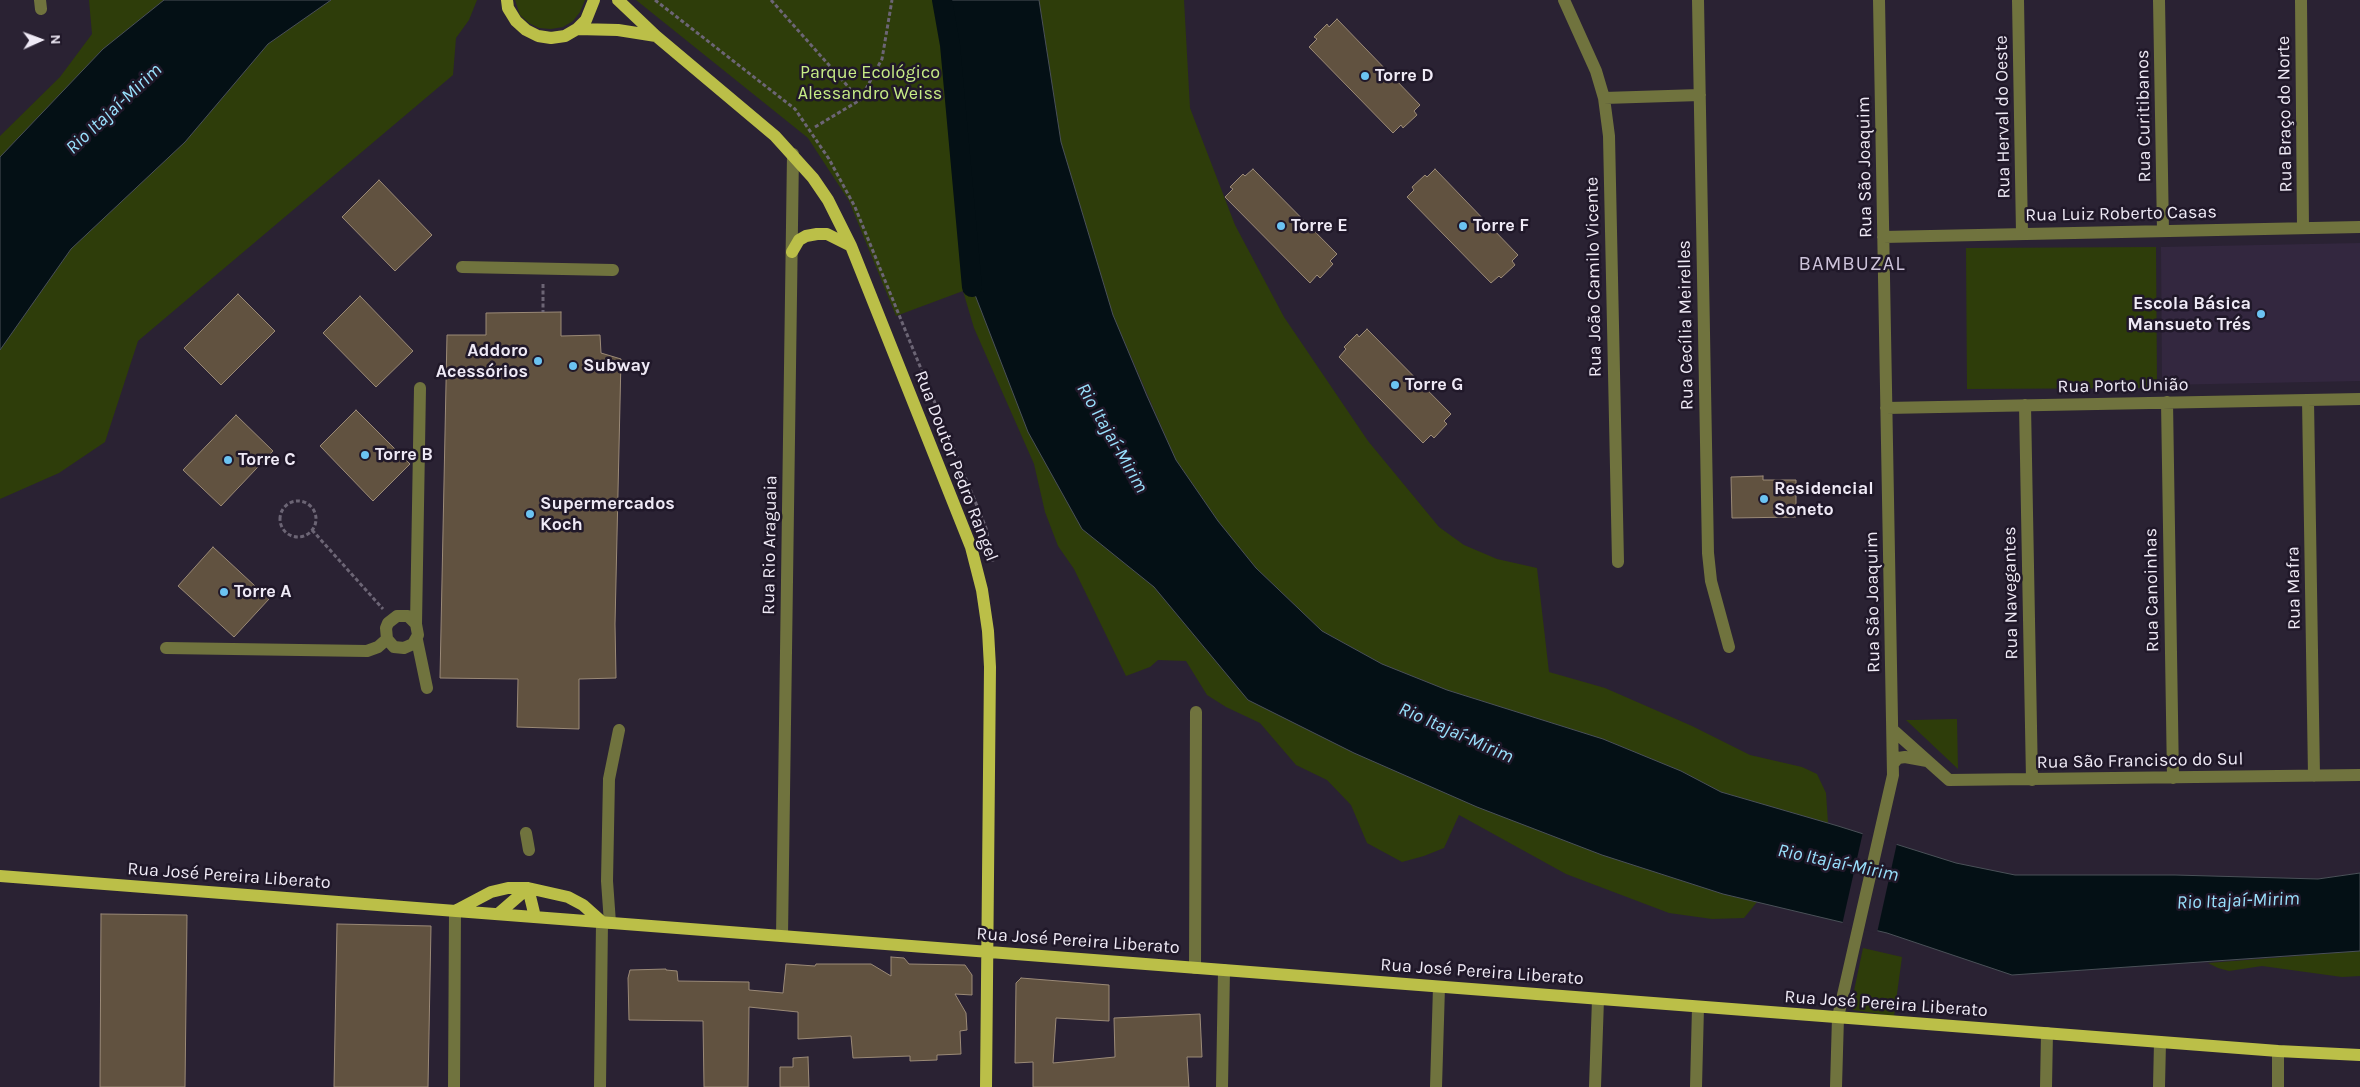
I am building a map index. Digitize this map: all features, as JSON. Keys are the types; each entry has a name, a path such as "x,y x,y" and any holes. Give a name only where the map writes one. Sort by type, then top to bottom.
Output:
{"main road":[{"path":"507,0 508,8 516,21 526,30 538,36 551,38 565,36 577,29 586,20 594,0"},
{"name":"Rua Doutor Pedro Rangel","path":"618,0 656,36 775,136 813,178 828,200 851,246 971,547 982,590 988,631 990,667 986,1087"},
{"path":"577,29 618,30 656,36"},
{"path":"792,252 799,240 817,234 828,234 851,246"},
{"name":"Rua José Pereira Liberato","path":"0,876 2047,1034 2360,1055"},
{"path":"455,911 477,897 491,892 508,888 528,888 568,897 583,905 606,922"},
{"path":"498,914 528,888"},
{"path":"528,888 535,917"}],"street":[{"name":"Rua João Camilo Vicente","path":"1564,0 1590,55 1604,98 1608,136 1618,562"},
{"name":"Rua Cecília Meirelles","path":"1698,0 1708,552 1711,580 1729,647"},
{"name":"Rua São Joaquim","path":"1836,1087 1838,1017 1893,775 1880,0"},
{"name":"Rua Herval do Oeste","path":"2018,0 2022,234"},
{"name":"Rua Curitibanos","path":"2159,0 2163,231"},
{"name":"Rua Braço do Norte","path":"2300,0 2304,228"},
{"path":"1604,98 1700,94"},
{"name":"Rua Rio Araguaia","path":"782,936 793,154"},
{"name":"Rua Luiz Roberto Casas","path":"1884,237 2360,227"},
{"path":"462,267 613,270"},
{"path":"416,624 420,388"},
{"name":"Rua Porto União","path":"1886,408 2360,399"},
{"name":"Rua Mafra","path":"2308,400 2314,776"},
{"name":"Rua Canoinhas","path":"2167,402 2173,778"},
{"name":"Rua Navegantes","path":"2025,405 2032,780"},
{"path":"417,640 409,647 399,648 387,639 386,628 392,619 402,615 413,619 418,629 417,640 427,688"},
{"path":"166,648 367,651 378,647 387,639"},
{"path":"1195,968 1196,712"},
{"path":"600,1087 609,779 619,730"},
{"name":"Rua São Francisco do Sul","path":"1893,730 1949,780 2360,775"},
{"path":"1893,764 1898,758 1905,757 1928,761"},
{"path":"526,833 529,850"},
{"path":"454,1087 455,911"},
{"path":"1222,1087 1224,970"},
{"path":"1436,1087 1439,987"},
{"path":"1595,1087 1598,999"},
{"path":"1696,1087 1698,1007"},
{"path":"2046,1087 2047,1034"},
{"path":"2159,1087 2160,1042"},
{"path":"2278,1051 2278,1087"}],"path":[{"path":"771,0 860,100"},
{"path":"815,127 860,100 882,59 892,0"},
{"path":"543,268 543,312"},
{"path":"291,502 308,504 312,508 316,519 312,530 302,536 290,535 282,527 280,521 283,510 291,502"},
{"path":"312,530 392,619"}],"shaded area":[{"name":"Escola Básica Mansueto Trés","path":"2360,243 2360,381 2162,385 2161,247"}],"green space":[{"path":"89,0 164,0 103,49 0,157 0,136 60,77 92,34"},
{"path":"331,0 477,0 469,20 456,38 453,75 138,341 105,442 59,473 0,499 0,350 71,249 185,142 268,44"},
{"path":"515,0 585,0 580,12 573,21 563,27 551,29 539,28 529,23 520,15"},
{"name":"Parque Ecológico Alessandro Weiss","path":"636,0 942,0 950,45 972,287 1082,529 1154,587 1248,700 1354,753 1478,807 1602,855 1723,894 1757,902 1744,918 1712,919 1669,913 1566,874 1459,815 1444,848 1402,862 1367,843 1351,805 1327,780 1296,765 1260,723 1226,707 1207,695 1186,661 1158,660 1150,667 1126,676 1074,569 1058,546 1045,512 1034,464 974,328 963,291 896,316 849,201 808,138"},
{"path":"1039,0 1184,0 1190,108 1235,225 1284,317 1368,441 1439,527 1464,545 1497,559 1537,568 1549,672 1605,688 1692,726 1750,755 1802,767 1817,774 1826,793 1828,823 1721,792 1681,771 1603,739 1447,690 1382,664 1322,631 1256,568 1218,521 1176,460 1113,315 1061,142"},
{"path":"2156,247 2157,388 1967,389 1966,248"},
{"path":"1957,719 1958,769 1906,720 1913,720"},
{"path":"1863,948 1902,957 1894,1016 1853,1010 1852,1000"},
{"path":"2360,951 2360,976 2342,977 2262,966 2229,971 2208,963"}],"water":[{"name":"Rio Itajaí-Mirim","path":"164,0 331,0 268,44 185,142 71,249 0,350 0,157 103,49"},
{"name":"Rio Itajaí-Mirim","path":"942,0 1039,0 1061,142 1113,315 1147,396 1176,460 1218,521 1256,568 1322,631 1382,664 1447,690 1603,739 1681,771 1721,792 1956,863 2015,875 2175,875 2318,879 2360,873 2360,951 2012,975 1887,933 1723,894 1602,855 1477,807 1354,753 1248,700 1154,587 1082,529 1028,432 972,287 950,45"}],"pier":[{"path":"1863,832 1897,843 1877,933 1842,925"}],"building":[{"name":"Torre D","path":"1337,19 1420,105 1414,111 1417,115 1403,128 1401,125 1393,133 1309,47 1317,39 1314,37 1327,24 1329,27"},
{"name":"Torre E","path":"1253,169 1337,254 1330,261 1333,264 1320,278 1317,275 1310,283 1225,197 1233,189 1230,187 1243,174 1245,176"},
{"name":"Torre F","path":"1435,169 1518,255 1512,261 1515,265 1501,278 1499,276 1491,283 1407,197 1414,190 1412,187"},
{"path":"379,180 432,235 395,271 342,217"},
{"path":"238,294 275,331 221,385 184,348"},
{"path":"360,296 413,351 376,387 323,333"},
{"name":"Supermercados Koch","path":"561,312 561,336 600,335 601,353 621,359 615,624 616,678 579,679 579,729 517,727 518,679 440,678 447,335 486,335 486,313"},
{"name":"Torre G","path":"1367,329 1451,414 1444,421 1447,424 1434,438 1431,435 1423,443 1339,357 1346,349 1344,347 1357,334 1359,337"},
{"name":"Torre B","path":"356,410 410,464 373,501 320,446"},
{"name":"Torre C","path":"236,415 273,451 221,506 183,470"},
{"name":"Residencial Soneto","path":"1763,476 1763,480 1796,480 1796,517 1732,518 1731,477"},
{"name":"Torre A","path":"213,547 269,599 234,637 178,586"},
{"path":"101,914 187,915 185,1087 100,1087"},
{"path":"337,924 431,926 428,1087 334,1087"},
{"path":"891,957 904,958 909,964 965,965 972,975 972,995 955,994 966,1013 967,1030 960,1031 961,1054 937,1055 937,1060 910,1061 910,1056 853,1058 851,1036 798,1039 798,1012 749,1007 748,1087 704,1087 703,1021 629,1020 628,978 630,970 666,969 677,971 678,981 749,982 749,990 783,993 786,964 815,966 816,964 871,964 891,976"},
{"path":"1021,978 1109,985 1109,1021 1056,1018 1053,1063 1115,1057 1114,1018 1200,1014 1202,1057 1187,1057 1189,1087 1033,1087 1033,1062 1015,1063 1016,983"},
{"path":"808,1057 809,1087 780,1087 780,1067 793,1067 793,1058"}],"waterway":[{"path":"942,0 950,45 972,287"}],"place":[{"name":"Torre D","path":"1365,76"},
{"name":"Torre E","path":"1281,226"},
{"name":"Torre F","path":"1463,226"},
{"name":"Escola Básica Mansueto Trés","path":"2261,314"},
{"name":"Addoro Acessórios","path":"538,361"},
{"name":"Subway","path":"573,366"},
{"name":"Torre G","path":"1395,385"},
{"name":"Torre B","path":"365,455"},
{"name":"Torre C","path":"228,460"},
{"name":"Residencial Soneto","path":"1764,499"},
{"name":"Supermercados Koch","path":"530,514"},
{"name":"Torre A","path":"224,592"}],"district":[{"name":"BAMBUZAL","path":"1852,264"}]}
